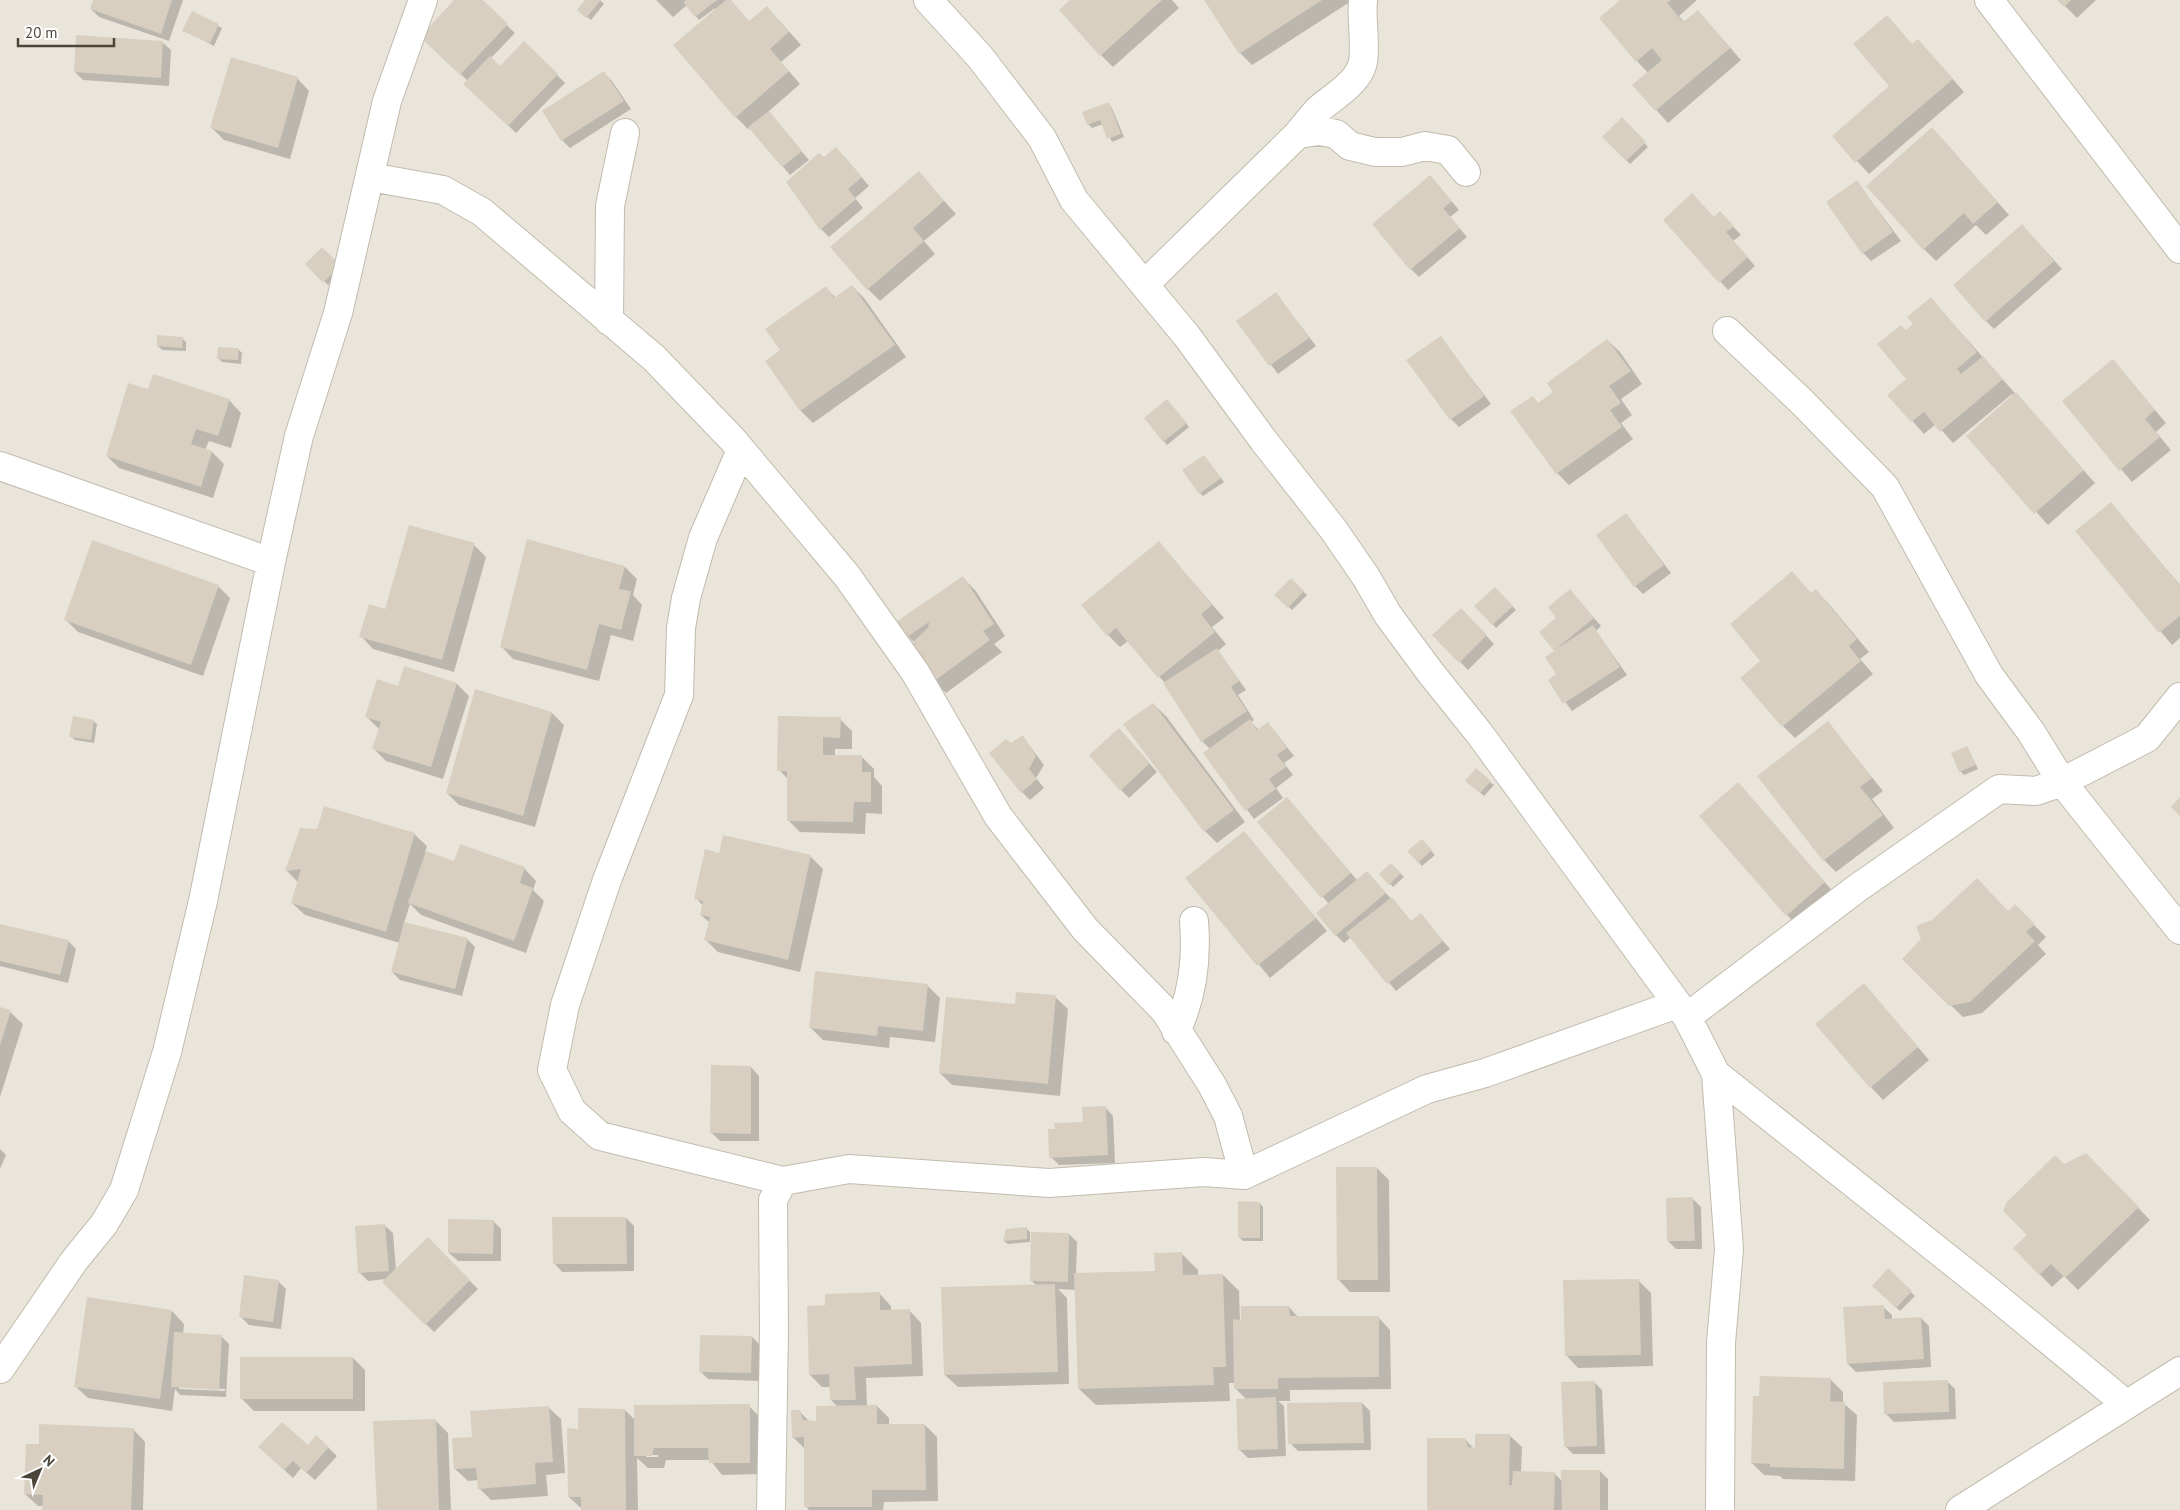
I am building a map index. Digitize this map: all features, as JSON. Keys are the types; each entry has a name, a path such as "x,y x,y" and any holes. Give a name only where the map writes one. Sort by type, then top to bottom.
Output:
{"street":[{"path":"0,1369 74,1261 104,1224 124,1190 167,1052 203,901 271,562 299,436 338,313 387,101 423,0"},
{"path":"928,0 980,56 1036,130 1074,200 1145,284 1333,529 1366,577 1388,615 1430,672 1479,733 1682,1010 1716,1074 1989,1291 2126,1404"},
{"path":"1145,284 1298,134 1318,110 1351,81 1362,65 1365,42 1361,20 1363,0"},
{"path":"1988,0 2180,250"},
{"path":"1298,134 1319,131 1336,134 1350,146 1375,152 1402,152 1425,146 1448,150 1466,172"},
{"path":"609,321 610,206 625,133"},
{"path":"370,177 442,190 482,212 654,358 741,450 847,576 915,672 998,816 1085,929 1165,1011 1212,1085 1228,1116 1244,1175"},
{"path":"1727,331 1802,402 1885,488 1989,675 2032,732 2062,782 2180,930"},
{"path":"741,450 703,538 686,598 681,628 679,695 592,925 565,1005 552,1070 572,1111 600,1136 783,1181 849,1169 1049,1183 1204,1172 1244,1175 1427,1089 1682,1010 1999,789 2036,791 2062,782 2147,738 2180,696"},
{"path":"0,466 271,562"},
{"path":"1176,1031 1186,1010 1196,952 1194,920"},
{"path":"1716,1074 1729,1249 1721,1344 1720,1510"},
{"path":"771,1510 774,1331 773,1200 783,1181"},
{"path":"1960,1510 2180,1371"}],"shaded area":[{"path":"0,0 2180,0 2180,1510 0,1510"}],"building":[{"path":"93,0 172,0 161,34 90,9"},
{"path":"454,0 483,0 508,24 460,75 420,37"},
{"path":"585,0 601,0 586,18 577,10"},
{"path":"686,0 717,0 695,17 683,2"},
{"path":"726,0 731,0 749,21 767,6 789,32 770,49 789,71 735,118 673,45"},
{"path":"1070,0 1162,0 1100,56 1059,10"},
{"path":"1204,0 1322,0 1239,54"},
{"path":"1620,0 1671,0 1667,3 1683,22 1698,10 1730,48 1655,111 1632,85 1662,60 1652,48 1636,62 1599,18"},
{"path":"2057,0 2071,0 2064,7"},
{"path":"192,11 219,24 210,43 182,31"},
{"path":"1887,15 1912,44 1918,39 1953,79 1855,163 1832,136 1889,86 1853,44"},
{"path":"76,35 163,41 161,78 74,72"},
{"path":"524,41 558,74 508,126 463,84 490,56 500,66"},
{"path":"231,57 298,77 278,148 210,128"},
{"path":"604,71 624,101 561,141 542,111"},
{"path":"1109,102 1121,134 1107,139 1100,120 1087,125 1082,112"},
{"path":"769,111 802,151 782,167 748,127"},
{"path":"1622,117 1646,142 1626,161 1602,137"},
{"path":"1932,127 1998,202 1973,224 1964,213 1923,250 1866,186"},
{"path":"836,147 862,177 848,189 856,199 820,230 786,182 819,153 824,157"},
{"path":"919,171 944,201 913,228 924,241 867,290 830,247"},
{"path":"1430,175 1452,201 1443,208 1460,228 1410,270 1372,224"},
{"path":"1857,180 1893,232 1862,254 1826,202"},
{"path":"1692,193 1714,217 1720,211 1734,226 1726,232 1748,257 1719,283 1663,220"},
{"path":"2022,224 2054,261 1985,322 1953,285"},
{"path":"322,247 340,265 323,283 305,264"},
{"path":"852,285 895,345 800,411 765,361 780,350 765,329 826,286 834,298"},
{"path":"1276,292 1309,338 1269,366 1236,321"},
{"path":"1931,297 1977,352 1957,369 1961,374 1983,356 2003,379 1940,432 1924,412 1911,422 1887,395 1906,379 1877,344 1901,325 1906,330 1913,324 1907,317"},
{"path":"157,335 183,337 182,348 157,346"},
{"path":"1441,336 1484,396 1450,420 1406,360"},
{"path":"1607,339 1631,371 1609,386 1621,403 1610,410 1622,427 1556,474 1510,411 1533,396 1538,403 1553,392 1547,383"},
{"path":"218,347 239,348 238,360 217,359"},
{"path":"2113,359 2155,410 2145,419 2160,437 2119,471 2062,401"},
{"path":"153,374 230,399 218,436 196,429 191,444 212,451 201,487 106,456 128,383 148,389"},
{"path":"2016,392 2084,470 2034,514 1966,436"},
{"path":"1167,399 1187,423 1163,442 1144,418"},
{"path":"1204,455 1221,478 1199,494 1182,470"},
{"path":"2111,502 2180,586 2180,616 2159,633 2075,531"},
{"path":"1626,513 1664,565 1634,587 1596,535"},
{"path":"409,525 475,543 442,660 359,637 369,604 385,609"},
{"path":"527,539 625,566 619,589 631,591 621,630 599,624 587,670 500,647"},
{"path":"92,540 219,585 191,665 64,620"},
{"path":"1159,541 1212,605 1201,614 1215,632 1158,678 1116,628 1107,636 1081,605"},
{"path":"1792,571 1811,593 1816,589 1857,639 1849,646 1861,661 1782,727 1740,678 1760,661 1730,624"},
{"path":"963,576 994,624 983,631 990,640 933,682 907,647 928,628 929,622 907,637 896,622"},
{"path":"1291,578 1304,591 1288,608 1274,595"},
{"path":"1495,587 1513,606 1492,625 1474,606"},
{"path":"1570,589 1594,618 1556,649 1593,625 1620,667 1563,704 1548,680 1556,674 1545,657 1554,651 1539,632 1556,618 1548,607"},
{"path":"1461,608 1487,635 1459,663 1432,635"},
{"path":"1217,648 1239,681 1231,687 1247,711 1201,742 1163,683"},
{"path":"404,666 457,683 431,767 372,749 381,722 365,717 377,679 398,686"},
{"path":"475,689 552,712 523,816 446,793"},
{"path":"1153,703 1234,810 1204,832 1123,724"},
{"path":"73,716 94,720 91,740 69,737"},
{"path":"778,716 841,717 840,738 823,737 823,755 862,755 862,772 871,772 871,802 854,802 853,822 787,821 787,771 777,771"},
{"path":"1250,719 1257,730 1268,722 1287,748 1277,755 1286,767 1269,779 1276,789 1245,811 1203,753"},
{"path":"1828,721 1872,778 1860,787 1883,815 1823,861 1757,776"},
{"path":"1119,728 1150,763 1120,791 1089,755"},
{"path":"1023,735 1036,756 1029,769 1037,779 1021,793 989,753 1006,739 1011,743"},
{"path":"1967,746 1976,765 1959,772 1951,753"},
{"path":"1476,768 1491,781 1480,793 1465,781"},
{"path":"1738,782 1825,882 1786,916 1699,816"},
{"path":"1287,797 1351,873 1321,898 1257,822"},
{"path":"2180,797 2180,816 2171,807"},
{"path":"324,806 415,833 386,932 291,903 301,869 285,871 300,828 317,829"},
{"path":"1244,831 1316,918 1257,966 1185,878"},
{"path":"723,835 811,855 788,960 704,940 710,917 700,915 703,901 694,899 705,849 719,853"},
{"path":"1422,839 1432,850 1418,863 1407,851"},
{"path":"460,844 525,867 520,883 533,888 514,941 408,903 426,851 454,861"},
{"path":"1391,863 1401,873 1389,885 1379,874"},
{"path":"1367,871 1386,893 1335,936 1316,913"},
{"path":"1977,878 2008,911 2015,904 2035,924 2026,932 2035,941 1970,1002 1949,1006 1902,959 1921,939 1916,926 1932,920"},
{"path":"1392,897 1411,921 1421,913 1443,941 1387,984 1346,933"},
{"path":"404,922 468,938 455,989 391,972"},
{"path":"0,924 69,940 60,975 0,961"},
{"path":"815,971 928,984 923,1031 878,1026 877,1036 809,1028"},
{"path":"1864,983 1918,1047 1870,1088 1815,1024"},
{"path":"1016,992 1056,995 1048,1084 939,1073 946,997 1015,1004"},
{"path":"0,1007 11,1010 0,1045"},
{"path":"711,1065 751,1066 751,1134 710,1133"},
{"path":"1106,1106 1108,1155 1049,1158 1048,1129 1055,1129 1054,1123 1083,1122 1082,1107"},
{"path":"2086,1153 2139,1207 2065,1278 2051,1264 2039,1275 2013,1248 2027,1235 2003,1211 2007,1202 2055,1155 2064,1164"},
{"path":"1336,1167 1377,1167 1378,1280 1337,1280"},
{"path":"1693,1197 1695,1241 1667,1241 1666,1198"},
{"path":"1238,1201 1260,1202 1260,1238 1238,1238"},
{"path":"552,1217 626,1217 627,1264 553,1264"},
{"path":"448,1219 494,1220 493,1254 448,1253"},
{"path":"385,1224 389,1271 358,1273 355,1226"},
{"path":"1027,1227 1027,1239 1003,1241 1006,1229"},
{"path":"1031,1232 1069,1233 1068,1282 1030,1281"},
{"path":"428,1237 470,1280 425,1325 382,1282"},
{"path":"1182,1252 1183,1275 1223,1274 1226,1367 1213,1367 1214,1385 1078,1389 1074,1273 1155,1271 1154,1253"},
{"path":"1888,1268 1912,1291 1896,1308 1872,1286"},
{"path":"244,1275 279,1280 273,1322 239,1317"},
{"path":"1639,1279 1641,1355 1565,1356 1563,1280"},
{"path":"1055,1284 1058,1372 944,1375 941,1287"},
{"path":"880,1292 880,1310 910,1309 912,1364 854,1367 856,1400 830,1400 829,1374 809,1375 807,1306 825,1305 825,1294"},
{"path":"87,1297 172,1310 160,1399 74,1387"},
{"path":"1884,1305 1885,1319 1921,1317 1924,1359 1847,1364 1843,1307"},
{"path":"1241,1306 1289,1306 1290,1316 1379,1316 1379,1377 1278,1378 1278,1389 1234,1389 1233,1319 1241,1320"},
{"path":"174,1332 222,1335 219,1390 171,1387"},
{"path":"700,1335 752,1336 751,1373 699,1372"},
{"path":"240,1357 353,1357 353,1399 240,1399"},
{"path":"1760,1376 1831,1378 1830,1401 1845,1402 1844,1469 1770,1467 1770,1464 1751,1463 1753,1396 1759,1396"},
{"path":"1948,1380 1949,1412 1884,1414 1883,1382"},
{"path":"1595,1381 1597,1446 1564,1447 1561,1382"},
{"path":"1276,1397 1278,1449 1238,1450 1236,1399"},
{"path":"1362,1402 1364,1443 1288,1444 1287,1403"},
{"path":"750,1404 750,1463 709,1463 708,1448 654,1448 652,1456 634,1456 634,1405"},
{"path":"877,1405 877,1424 925,1424 926,1490 872,1490 872,1507 804,1507 804,1437 792,1438 791,1410 800,1410 803,1420 816,1421 816,1406"},
{"path":"549,1406 553,1462 535,1463 536,1484 478,1489 476,1468 454,1469 452,1438 472,1437 470,1411"},
{"path":"578,1408 625,1409 626,1510 581,1510 581,1497 568,1497 567,1428 578,1429"},
{"path":"436,1419 439,1510 377,1510 373,1421"},
{"path":"282,1422 308,1445 316,1435 329,1447 306,1473 293,1461 284,1470 258,1447"},
{"path":"39,1424 134,1428 131,1510 42,1510 43,1495 24,1494 26,1444 39,1444"},
{"path":"1475,1434 1510,1434 1509,1485 1512,1485 1513,1471 1555,1472 1554,1510 1427,1510 1427,1438 1465,1438 1468,1447 1475,1448"},
{"path":"1561,1470 1600,1470 1600,1510 1562,1510"}]}
